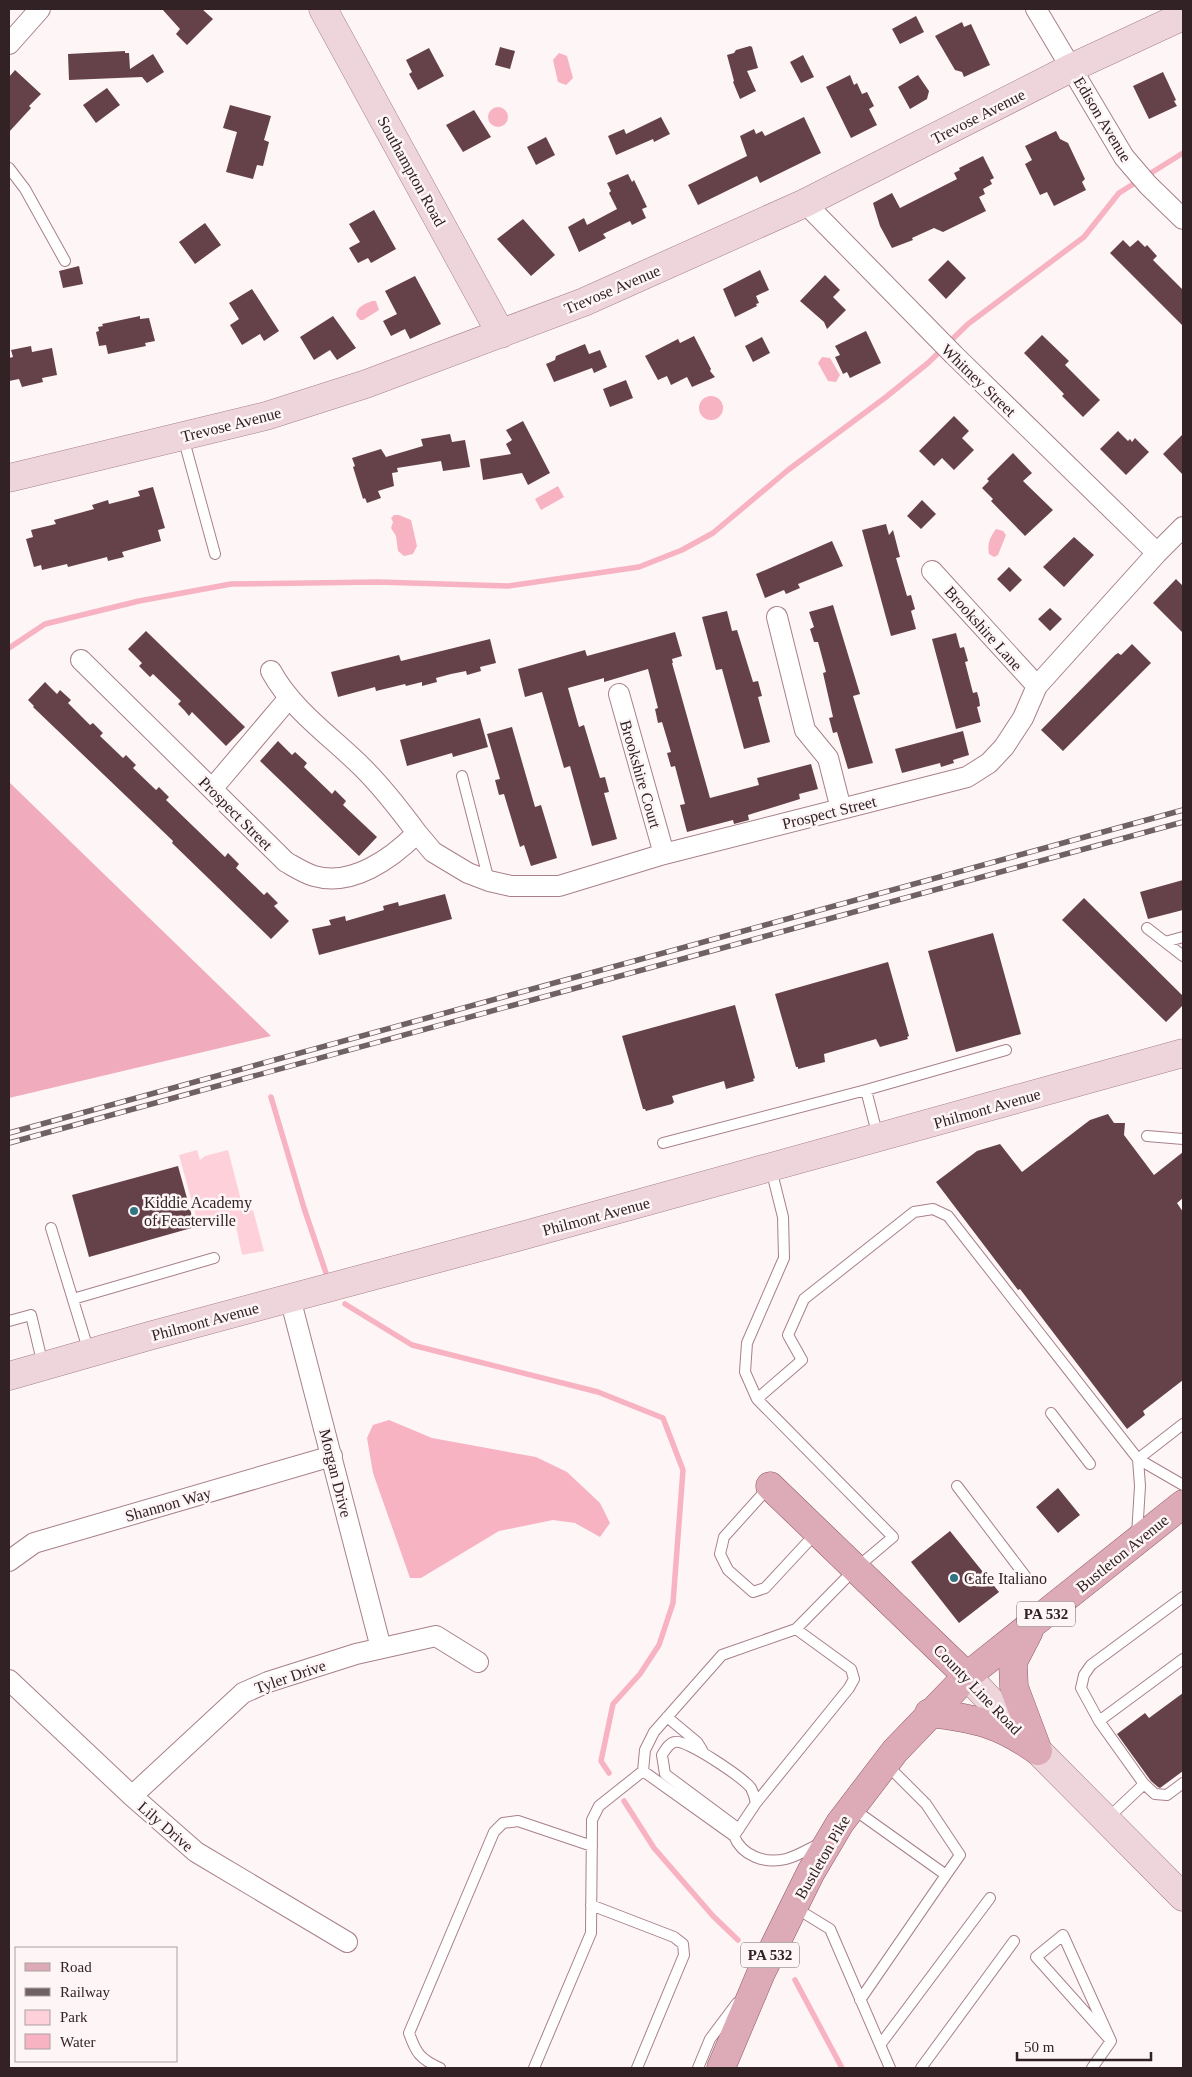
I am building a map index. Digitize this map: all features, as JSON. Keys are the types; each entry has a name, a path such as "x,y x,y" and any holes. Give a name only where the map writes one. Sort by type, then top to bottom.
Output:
{"main road":[{"name":"County Line Road","path":"770,1486 967,1676"},
{"name":"Bustleton Avenue","path":"967,1676 1183,1504"},
{"path":"1033,1624 1013,1662 1014,1687 1038,1751"},
{"name":"Bustleton Pike","path":"721,2068 761,1973 793,1906 831,1838 851,1808 885,1764 929,1713 967,1676"},
{"path":"929,1713 962,1716 989,1724 1014,1734 1038,1751"}],"street":[{"path":"9,44 40,9"},
{"name":"Southampton Road","path":"323,9 500,334"},
{"name":"Edison Avenue","path":"1036,9 1131,167 1183,219"},
{"name":"Trevose Avenue","path":"9,478 266,416 366,384 584,302 806,203 1072,68 1183,16"},
{"name":"Whitney Street","path":"806,203 954,355 1157,553"},
{"name":"Prospect Street","path":"271,671 289,698 363,768 391,799 416,833 433,852 468,873 511,886 559,886 664,854 968,777 989,763 1004,746 1023,718 1037,686 1157,553 1183,527"},
{"name":"Brookshire Lane","path":"932,570 1037,686"},
{"path":"777,617 805,730 828,758 842,809"},
{"name":"Prospect Street","path":"82,660 286,862 315,876 342,877 370,868 400,849 416,833"},
{"name":"Brookshire Court","path":"619,694 664,854"},
{"path":"212,789 289,698"},
{"name":"Philmont Avenue","path":"9,1376 771,1168 1183,1053"},
{"name":"Morgan Drive","path":"290,1298 381,1648"},
{"name":"Shannon Way","path":"9,1561 34,1543 332,1456"},
{"name":"Tyler Drive","path":"132,1796 242,1693 268,1682 381,1648 436,1636 478,1662"},
{"name":"County Line Road","path":"967,1676 1038,1751 1183,1897"},
{"name":"Lily Drive","path":"9,1680 132,1796 196,1852 347,1942"}],"lane":[{"path":"9,168 25,189 65,260"},
{"path":"183,436 215,554"},
{"path":"462,776 489,880"},
{"path":"1147,928 1183,956"},
{"path":"1165,942 1183,936"},
{"path":"663,1143 866,1090 1006,1050"},
{"path":"866,1090 878,1138"},
{"path":"1147,1136 1183,1139"},
{"path":"534,2068 591,1933 592,1820 599,1806 642,1771 645,1750 654,1732 722,1655 796,1629 855,1569 892,1537 757,1399 745,1372 747,1343 784,1258 783,1216 771,1168"},
{"path":"757,1399 802,1360 788,1336 804,1299 914,1212 932,1209 948,1216 1138,1459 1183,1485"},
{"path":"51,1228 89,1353"},
{"path":"73,1299 214,1258"},
{"path":"9,1322 31,1316 44,1366"},
{"path":"1051,1413 1090,1464"},
{"path":"1138,1459 1183,1424"},
{"path":"1136,1542 1140,1486 1138,1459"},
{"path":"770,1486 724,1537 720,1554 728,1570 753,1592 765,1588 818,1531"},
{"path":"958,1486 1026,1577"},
{"path":"1183,1597 1091,1665 1084,1675 1081,1688 1099,1721 1144,1784 1156,1794 1167,1795 1183,1783"},
{"path":"736,1832 756,1803 849,1688 854,1679 851,1669 796,1629"},
{"path":"1099,1721 1183,1659"},
{"path":"667,1717 697,1742 702,1751"},
{"path":"756,1803 751,1788 702,1751 684,1742 675,1742 668,1746 662,1755 665,1774 736,1832 743,1851 756,1858 773,1861 788,1859 831,1838"},
{"path":"860,2000 960,1855 926,1804 885,1764"},
{"path":"642,1771 736,1832"},
{"path":"1106,1820 1144,1784"},
{"path":"751,1788 770,1785"},
{"path":"851,1808 946,1875"},
{"path":"440,2068 429,2063 415,2052 409,2033 494,1832 503,1823 518,1821 592,1846"},
{"path":"880,2045 990,1898"},
{"path":"591,1905 674,1937 683,1944 684,1955 637,2068"},
{"path":"793,1906 830,1929 890,2068"},
{"path":"1064,1935 1092,1996 1112,2041 1036,1956 1064,1935"},
{"path":"921,2068 1014,1941"},
{"path":"698,2068 710,2038 761,1973"},
{"path":"1092,2068 1112,2041"}],"green space":[{"path":"197,1150 200,1160 205,1156 228,1150 244,1212 253,1210 264,1251 242,1255 236,1226 229,1221 224,1222 223,1218 198,1224 179,1155"}],"shaded area":[{"path":"9,782 271,1036 9,1098"}],"water":[{"path":"559,53 567,56 573,78 566,85 558,82 553,60"},
{"path":"494,107 502,107 508,113 508,121 502,127 494,127 488,121 488,113"},
{"path":"372,301 376,301 379,310 360,320 356,315 359,308"},
{"path":"822,357 830,358 840,375 836,382 828,381 818,363"},
{"path":"711,396 720,399 723,408 720,417 711,420 702,417 699,408 702,399"},
{"path":"558,486 564,497 541,510 535,499"},
{"path":"394,515 411,520 417,546 413,554 404,556 398,551 396,536 391,528 393,522 391,518"},
{"path":"996,529 1003,531 1006,535 998,555 994,557 989,554 988,547"},
{"path":"389,1420 432,1438 536,1457 567,1472 600,1503 610,1523 600,1537 575,1523 553,1520 499,1531 421,1578 410,1578 373,1473 367,1438 373,1425"}],"building":[{"path":"162,9 202,9 213,19 187,45 176,34 180,29"},
{"path":"916,16 924,32 900,44 892,29"},
{"path":"962,22 964,27 971,24 990,65 964,77 962,72 955,70 935,36"},
{"path":"750,46 752,47 758,68 747,71 756,91 740,99 733,82 727,55"},
{"path":"500,47 515,51 510,69 495,65"},
{"path":"429,48 444,76 418,90 409,74 412,72 406,60"},
{"path":"125,51 125,53 129,53 130,69 153,54 164,72 147,83 142,77 69,80 68,54"},
{"path":"803,55 814,77 801,83 790,62"},
{"path":"15,70 41,94 9,132 9,77"},
{"path":"1163,72 1177,106 1149,119 1133,86"},
{"path":"850,75 854,85 857,83 862,94 867,92 874,106 869,109 877,125 851,138 826,87"},
{"path":"918,75 929,91 927,99 910,109 898,87"},
{"path":"107,88 120,105 96,123 83,105"},
{"path":"230,105 271,116 264,140 269,142 263,166 257,165 253,179 226,172 237,132 223,128"},
{"path":"474,110 491,137 463,152 446,125"},
{"path":"661,117 670,134 654,142 653,139 616,155 608,136 624,129 626,134"},
{"path":"804,117 821,153 760,183 757,176 698,205 688,185 747,156 740,136 754,129 756,134 762,131 765,136"},
{"path":"1056,131 1060,139 1068,143 1085,179 1082,182 1086,190 1054,206 1047,192 1040,195 1025,164 1032,160 1025,146"},
{"path":"546,137 555,155 536,165 527,147"},
{"path":"983,156 994,178 990,180 992,184 983,189 985,194 979,197 986,211 943,232 934,228 912,238 913,240 892,248 880,226 873,203 892,193 900,208 957,179 954,173 960,170 959,168"},
{"path":"628,174 632,182 634,180 647,207 642,209 646,218 632,225 630,221 603,234 606,238 579,252 568,227 584,218 587,225 617,209 609,193 611,191 607,183"},
{"path":"374,210 396,249 371,263 368,258 358,263 349,248 360,242 349,224"},
{"path":"523,219 555,255 531,276 497,239"},
{"path":"205,223 221,245 195,264 179,242"},
{"path":"1123,240 1130,247 1138,240 1145,247 1147,245 1157,256 1153,260 1183,290 1183,326 1110,253"},
{"path":"948,260 966,278 946,299 928,280"},
{"path":"79,266 83,284 63,288 59,271"},
{"path":"760,270 769,290 756,296 759,303 756,304 757,306 735,317 723,289"},
{"path":"825,275 840,290 833,297 846,310 827,329 824,322 800,301"},
{"path":"415,276 441,324 410,339 405,329 391,336 383,321 397,314 385,291"},
{"path":"252,289 279,331 264,341 260,334 242,345 230,325 239,319 229,303"},
{"path":"140,316 140,319 149,318 155,341 145,343 146,346 108,354 106,345 99,346 96,332 99,331 98,327 103,326 102,324"},
{"path":"333,316 356,348 337,360 330,350 314,360 300,337"},
{"path":"866,331 881,363 850,378 847,372 843,374 835,357 840,355 835,346"},
{"path":"1042,335 1069,361 1065,365 1100,400 1083,417 1062,396 1064,394 1024,353"},
{"path":"694,336 711,369 710,371 715,377 692,387 687,377 671,385 667,376 658,380 645,356 678,339 680,343"},
{"path":"762,337 770,353 753,362 745,346"},
{"path":"585,344 589,354 600,350 607,367 594,373 592,368 554,382 546,364 555,360 556,356"},
{"path":"31,346 32,352 52,348 57,375 42,378 43,382 22,387 19,379 9,381 9,358 13,357 11,350"},
{"path":"626,380 633,398 610,407 603,389"},
{"path":"954,416 969,431 962,438 974,450 954,470 942,458 934,466 919,451"},
{"path":"523,421 550,473 528,485 522,473 483,480 480,459 511,454 506,444 512,440 506,430"},
{"path":"1118,431 1128,441 1130,439 1132,442 1135,438 1149,452 1126,475 1100,449"},
{"path":"450,434 452,442 465,440 470,467 443,471 441,461 397,468 398,472 392,473 394,486 378,491 381,498 367,503 365,498 363,499 352,458 381,449 386,457 423,446 421,439"},
{"path":"1183,434 1183,475 1163,454"},
{"path":"1013,453 1032,473 1023,481 1053,510 1025,536 991,501 993,499 982,488 989,481 987,479"},
{"path":"153,487 165,528 158,530 161,541 122,552 124,557 108,561 107,557 68,567 67,564 42,570 41,565 34,567 26,539 33,537 31,530 56,524 54,520 94,509 92,505 108,500 109,504 140,496 138,491"},
{"path":"922,500 936,514 921,529 907,516"},
{"path":"886,524 889,535 893,530 900,557 896,558 907,596 911,595 915,609 911,611 916,629 891,636 862,530"},
{"path":"1074,537 1094,555 1064,587 1043,567"},
{"path":"832,541 843,566 798,584 800,588 786,594 784,590 765,598 756,574"},
{"path":"1009,567 1022,580 1010,592 997,579"},
{"path":"1176,579 1183,586 1183,633 1153,603"},
{"path":"833,605 860,694 853,696 873,763 848,769 837,732 833,733 829,718 833,717 823,673 826,672 818,642 814,642 810,629 814,627 809,612"},
{"path":"1050,608 1062,619 1050,631 1038,619"},
{"path":"727,611 732,631 737,630 753,682 758,681 762,696 758,697 770,742 744,749 722,669 716,670 702,617"},
{"path":"146,631 245,727 226,746 192,712 189,716 178,704 181,701 153,674 150,677 139,666 142,663 128,649"},
{"path":"675,632 682,656 672,659 672,663 710,798 759,785 757,778 811,764 818,789 799,794 800,799 748,815 749,820 734,824 733,820 687,832 680,805 685,804 675,766 671,767 667,753 671,752 662,722 658,723 655,709 658,708 648,669 604,682 604,678 568,688 579,727 584,725 600,778 605,777 609,792 604,793 617,839 592,846 570,766 564,768 542,692 525,697 518,669 585,650 587,656"},
{"path":"956,633 960,648 964,647 968,661 965,662 973,693 977,692 979,699 980,706 977,707 981,722 956,729 932,639"},
{"path":"490,639 496,663 480,667 481,671 467,675 466,671 451,674 436,678 437,682 422,686 422,682 376,691 375,687 338,697 331,672 399,655 401,661"},
{"path":"1132,644 1151,663 1063,751 1041,730 1115,655 1118,653 1121,655"},
{"path":"45,682 57,694 60,690 71,700 68,703 90,725 93,723 103,733 100,736 123,758 126,755 136,765 133,768 156,790 159,787 169,797 166,800 225,857 228,853 239,864 236,868 264,895 267,892 278,903 274,906 289,921 271,939 172,843 173,841 33,707 28,700"},
{"path":"480,718 488,747 453,757 452,753 407,766 400,740"},
{"path":"512,727 535,807 541,805 557,858 531,866 524,845 520,847 504,794 499,795 495,780 500,779 487,734"},
{"path":"963,731 969,755 953,760 954,763 941,767 940,763 902,773 895,749"},
{"path":"278,741 292,755 295,752 307,763 304,767 332,794 335,790 346,801 343,805 377,837 359,856 260,761"},
{"path":"1183,880 1183,910 1148,919 1140,892"},
{"path":"445,894 452,919 319,955 312,929 331,925 329,920 345,916 346,921 384,910 383,906 398,902 399,906"},
{"path":"1084,898 1183,996 1183,1005 1166,1022 1062,920"},
{"path":"993,933 1021,1034 956,1052 928,951"},
{"path":"888,962 909,1036 907,1037 908,1039 880,1047 876,1039 824,1054 825,1062 798,1069 775,994"},
{"path":"735,1005 755,1078 753,1079 754,1081 726,1089 724,1081 672,1096 674,1102 672,1104 646,1111 643,1109 622,1036"},
{"path":"1108,1114 1114,1123 1125,1123 1124,1135 1154,1175 1183,1152 1183,1198 1177,1203 1183,1212 1183,1380 1143,1411 1145,1415 1127,1429 936,1182 977,1151 1000,1144 1022,1172 1090,1120"},
{"name":"Kiddie Academy of Feasterville","path":"178,1166 195,1227 89,1257 72,1195"},
{"path":"1058,1488 1080,1515 1058,1533 1036,1507"},
{"path":"950,1531 999,1592 959,1623 911,1562"},
{"path":"1183,1693 1183,1771 1160,1788 1151,1781 1117,1734 1145,1713 1149,1718"}],"waterway":[{"path":"9,648 45,624 139,601 231,584 378,582 508,586 639,567 682,550 713,533 788,470 886,397 928,363 968,324 1084,237 1119,193 1183,153"},
{"path":"271,1097 304,1208 326,1273"},
{"path":"345,1304 412,1345 598,1392 663,1418 683,1470 673,1603 659,1645 640,1674 613,1704 601,1761 609,1773"},
{"path":"624,1801 654,1848 713,1916 738,1940"},
{"path":"795,1980 842,2068"}],"railway":[{"path":"9,1133 1183,810"},
{"path":"9,1143 1183,822"}],"place":[{"name":"Kiddie Academy of Feasterville","path":"134,1211"},
{"name":"Cafe Italiano","path":"954,1578"}]}
